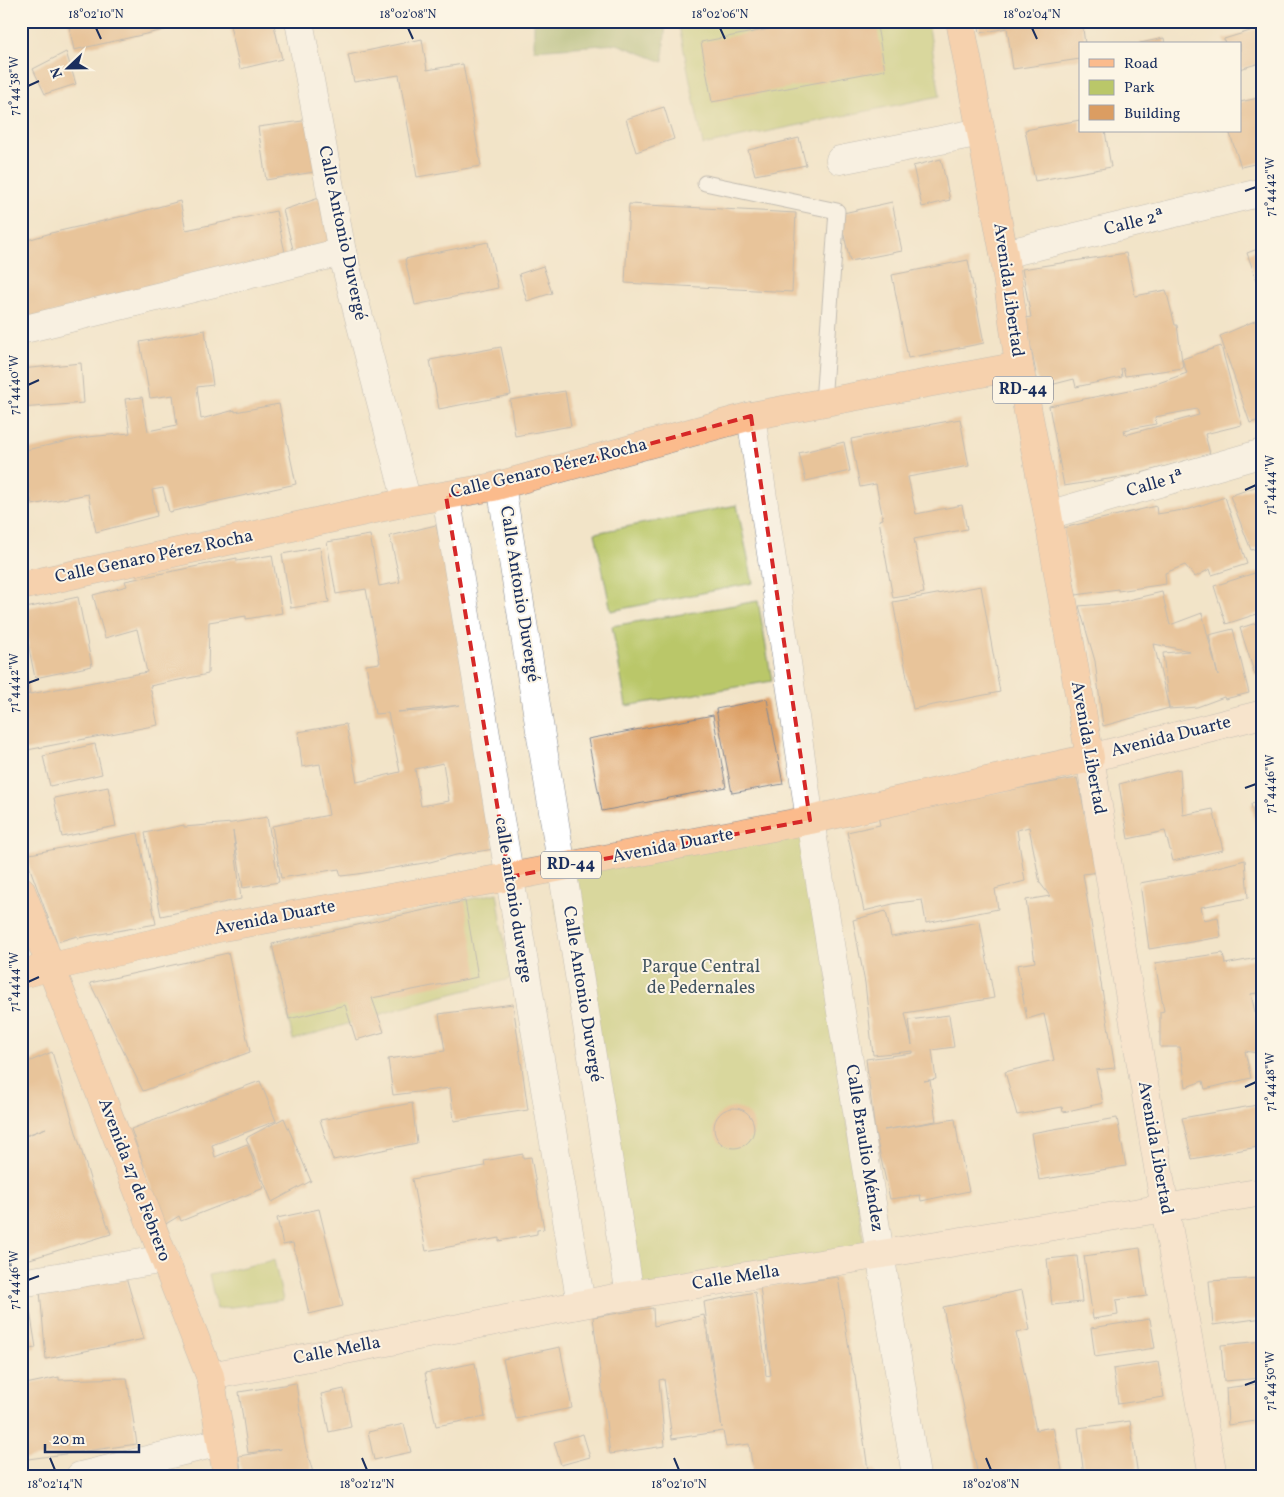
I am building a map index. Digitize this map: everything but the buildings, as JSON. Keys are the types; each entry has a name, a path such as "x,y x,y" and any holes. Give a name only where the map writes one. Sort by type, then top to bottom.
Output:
{"main road":[{"name":"Avenida Libertad","path":"960,21 1004,254 1019,366 1048,515 1090,758"},
{"name":"Calle Genaro Pérez Rocha","path":"21,586 407,502 501,485 751,416 1019,366"},
{"name":"Avenida Duarte","path":"21,974 223,927 509,877 810,820 1090,758"},
{"name":"Avenida 27 de Febrero","path":"21,890 210,1376 227,1476"}],"street":[{"name":"Calle Antonio Duvergé","path":"300,21 342,252 407,502"},
{"path":"840,160 981,132"},
{"name":"Calle 2ª","path":"1004,254 1263,192"},
{"path":"21,330 342,252"},
{"name":"Calle Braulio Méndez","path":"751,416 810,820 916,1476"},
{"name":"Calle 1ª","path":"1048,515 1263,453"},
{"name":"Calle Antonio Duvergé","path":"501,485 630,1295"},
{"name":"calle antonio duverge","path":"446,496 581,1304"},
{"name":"Avenida Duarte","path":"1090,758 1263,714"},
{"name":"Avenida Libertad","path":"1090,758 1165,1209 1213,1476"},
{"name":"Calle Mella","path":"210,1376 630,1295 1263,1192"},
{"path":"21,1283 165,1258"},
{"path":"80,1476 221,1442"}],"lane":[{"path":"705,183 837,211 823,402"}],"highlighted area":[{"path":"751,416 810,820 509,877 446,496 493,487"}],"green space":[{"path":"534,21 666,21 663,62 617,44 534,50"},
{"path":"678,21 928,21 940,96 703,145"},
{"path":"737,505 753,583 611,611 595,533"},
{"path":"758,601 772,681 626,706 612,626"},
{"name":"Parque Central de Pedernales","path":"807,824 865,1252 635,1289 549,873"},
{"path":"497,893 510,979 436,998 293,1040 272,944"},
{"path":"274,1260 283,1300 217,1309 209,1275"}]}
